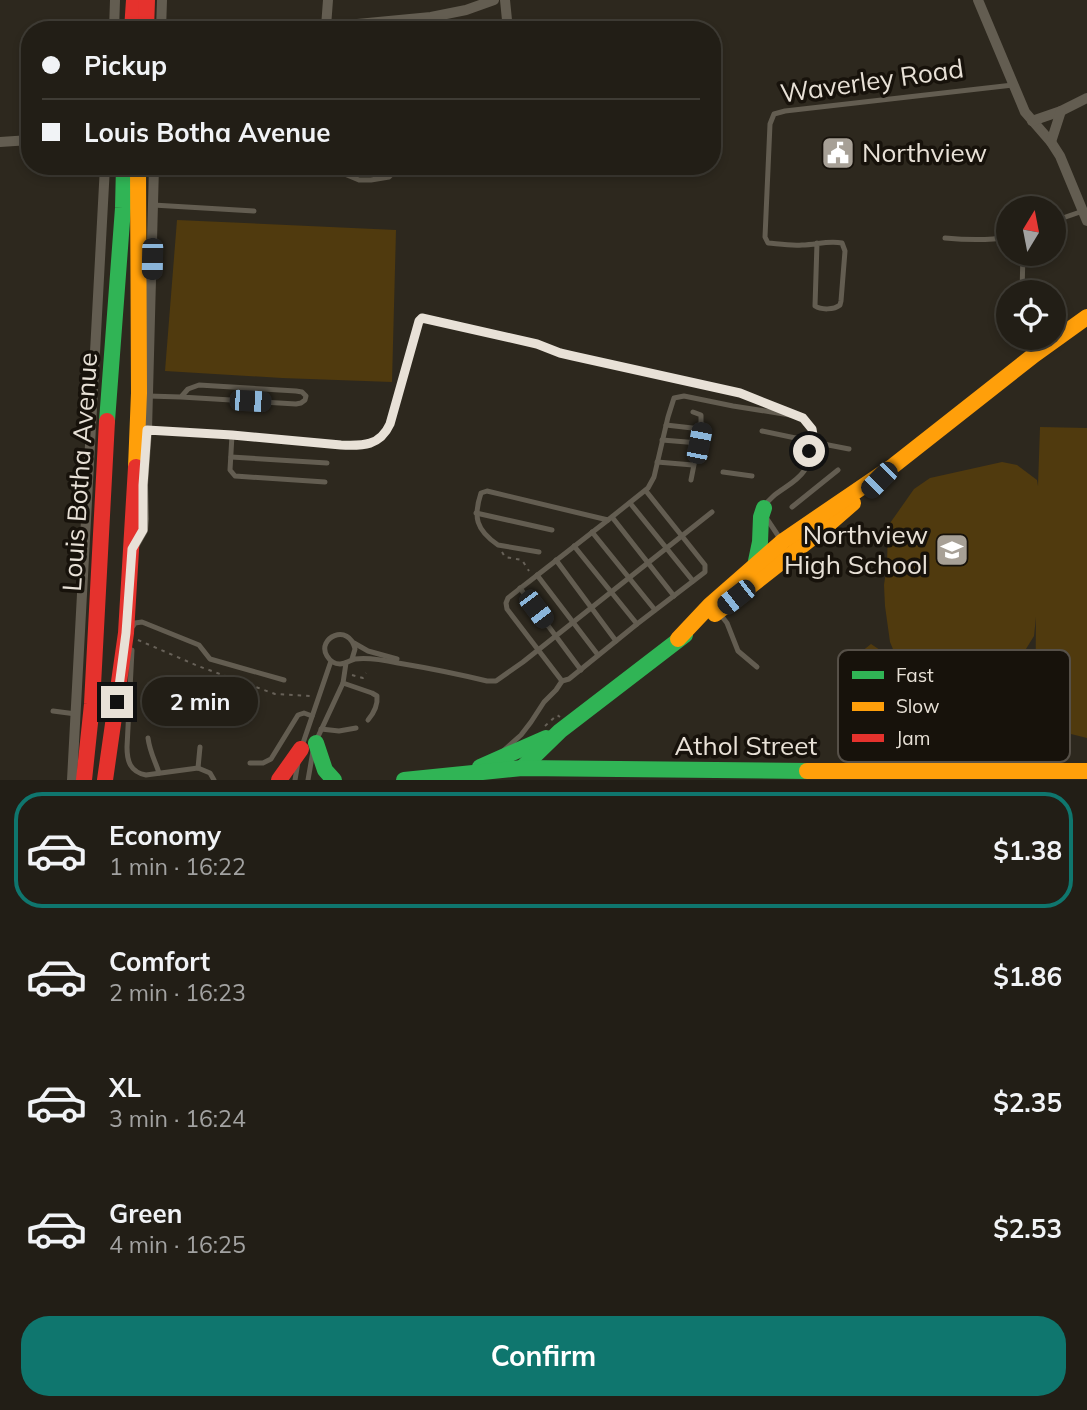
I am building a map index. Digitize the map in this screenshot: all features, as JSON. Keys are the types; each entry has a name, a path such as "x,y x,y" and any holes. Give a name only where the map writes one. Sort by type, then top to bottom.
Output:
{"main road":[{"path":"133,21 134,0"},
{"path":"146,21 147,0"},
{"name":"Louis Botha Avenue","path":"84,780 82,740 93,690 106,428 124,175"},
{"name":"Louis Botha Avenue","path":"106,780 126,633 132,549 139,393 138,175"},
{"path":"523,774 557,733 678,639 718,612 788,547 1034,355 1087,317"},
{"path":"755,566 764,509"},
{"path":"678,639 710,604 755,566 788,547"},
{"path":"472,772 557,733"},
{"path":"557,733 555,754 565,768"},
{"path":"279,780 312,740 325,770 334,780"},
{"name":"Athol Street","path":"404,780 472,772 523,774 565,768 716,775 1087,771"}],"street":[{"path":"115,21 116,0"},
{"path":"161,21 162,0"},
{"path":"326,21 328,0"},
{"path":"399,21 440,16 494,0"},
{"path":"505,0 507,21"},
{"path":"978,0 1025,112 1060,156 1085,216"},
{"path":"1032,121 1087,98"},
{"path":"1051,142 1061,111"},
{"path":"0,142 21,141"},
{"name":"Louis Botha Avenue","path":"72,780 82,740 76,714 105,175"},
{"name":"Louis Botha Avenue","path":"132,549 143,530 154,175"}],"lane":[{"name":"Waverley Road","path":"817,243 816,307 835,308 840,305 844,244 834,241 817,243 804,246 768,243 765,237 770,124 774,114 1013,85"},
{"path":"347,175 359,180 391,175"},
{"path":"153,205 254,211"},
{"path":"1066,219 1085,216"},
{"path":"945,239 996,239"},
{"path":"147,430 359,446 376,441 386,434 390,424 422,318 537,344 560,353 740,393 803,418 818,443"},
{"path":"148,396 296,404 305,400 306,396 296,391 199,386 188,389 181,397"},
{"path":"562,681 507,609 506,603 508,598 646,491 654,477 674,398 684,396 803,418"},
{"path":"691,480 701,429 701,415 693,412"},
{"path":"666,425 701,429"},
{"path":"762,431 805,440"},
{"path":"232,435 230,470 235,476 325,482"},
{"path":"805,440 813,435"},
{"path":"662,440 699,443"},
{"path":"805,440 805,444 810,448"},
{"path":"810,448 818,443"},
{"path":"818,443 849,449"},
{"path":"788,547 769,523 764,509 766,502 803,472 810,448"},
{"path":"231,457 327,463"},
{"path":"657,462 693,465"},
{"path":"792,508 838,470"},
{"path":"723,472 752,476"},
{"path":"539,552 495,544 478,524 476,513 480,494 487,491 610,519 674,596"},
{"path":"494,761 521,735 562,681 581,670 705,572 705,565 646,491"},
{"path":"630,503 693,582"},
{"path":"410,664 368,651 347,636 337,634 326,644 325,649 331,662 341,664 352,659 377,659 496,681 712,512"},
{"path":"476,513 552,530"},
{"path":"592,532 655,610"},
{"path":"574,546 636,624"},
{"path":"556,560 616,641"},
{"path":"535,577 598,655"},
{"path":"520,589 581,670"},
{"path":"718,612 727,623 738,650 757,667"},
{"path":"132,637 133,625 135,622 142,622 199,645 210,659 284,680"},
{"path":"352,659 354,643"},
{"path":"132,648 127,747 128,760 134,771 146,775 198,768 210,773 214,780"},
{"path":"307,780 312,716 331,662"},
{"path":"295,780 312,740 343,684 346,663"},
{"path":"343,684 377,696 373,715 368,720"},
{"path":"53,711 76,714"},
{"path":"250,763 267,762 271,759 298,715 304,713 312,716"},
{"path":"312,740 356,728"},
{"path":"148,738 150,753 159,773"},
{"path":"198,768 200,747"}],"path":[{"path":"502,546 502,554 522,560 535,577"},
{"path":"132,637 198,666 275,694 319,697"},
{"path":"345,673 363,678 366,673"}],"shaded area":[{"path":"177,220 396,230 392,382 165,371"},
{"path":"1040,427 1087,428 1087,738 1070,734 1070,650 1036,650 1036,617 1034,636 1025,650 893,650 890,642 884,585 888,526 914,489 930,478 1002,462 1017,465 1037,480 1038,486"},
{"path":"871,644 880,650 864,650"}],"traffic: fast":[{"path":"107,421 124,175"},
{"path":"755,566 764,508"},
{"path":"522,768 560,731 685,635"},
{"path":"480,767 546,738"},
{"path":"316,743 325,770 334,780"},
{"path":"404,780 522,768 807,771"}],"traffic: slow":[{"path":"136,467 139,393 138,175"},
{"path":"678,639 710,605 783,541 893,466 1034,355 1087,317"},
{"path":"715,614 853,503"},
{"path":"807,771 1087,771"}],"traffic: jam":[{"path":"133,21 134,0"},
{"path":"146,21 147,0"},
{"path":"84,780 92,704 107,421"},
{"path":"105,780 126,633 136,467"},
{"path":"279,780 301,749"}],"place":[{"name":"Northview","path":"838,153"},
{"name":"Northview High School","path":"952,550"}],"route":[{"path":"117,702 126,633 132,549 143,530 147,430 359,446 376,441 386,434 390,424 422,318 543,345 560,353 740,393 808,422 818,440 816,446 809,451"}]}
